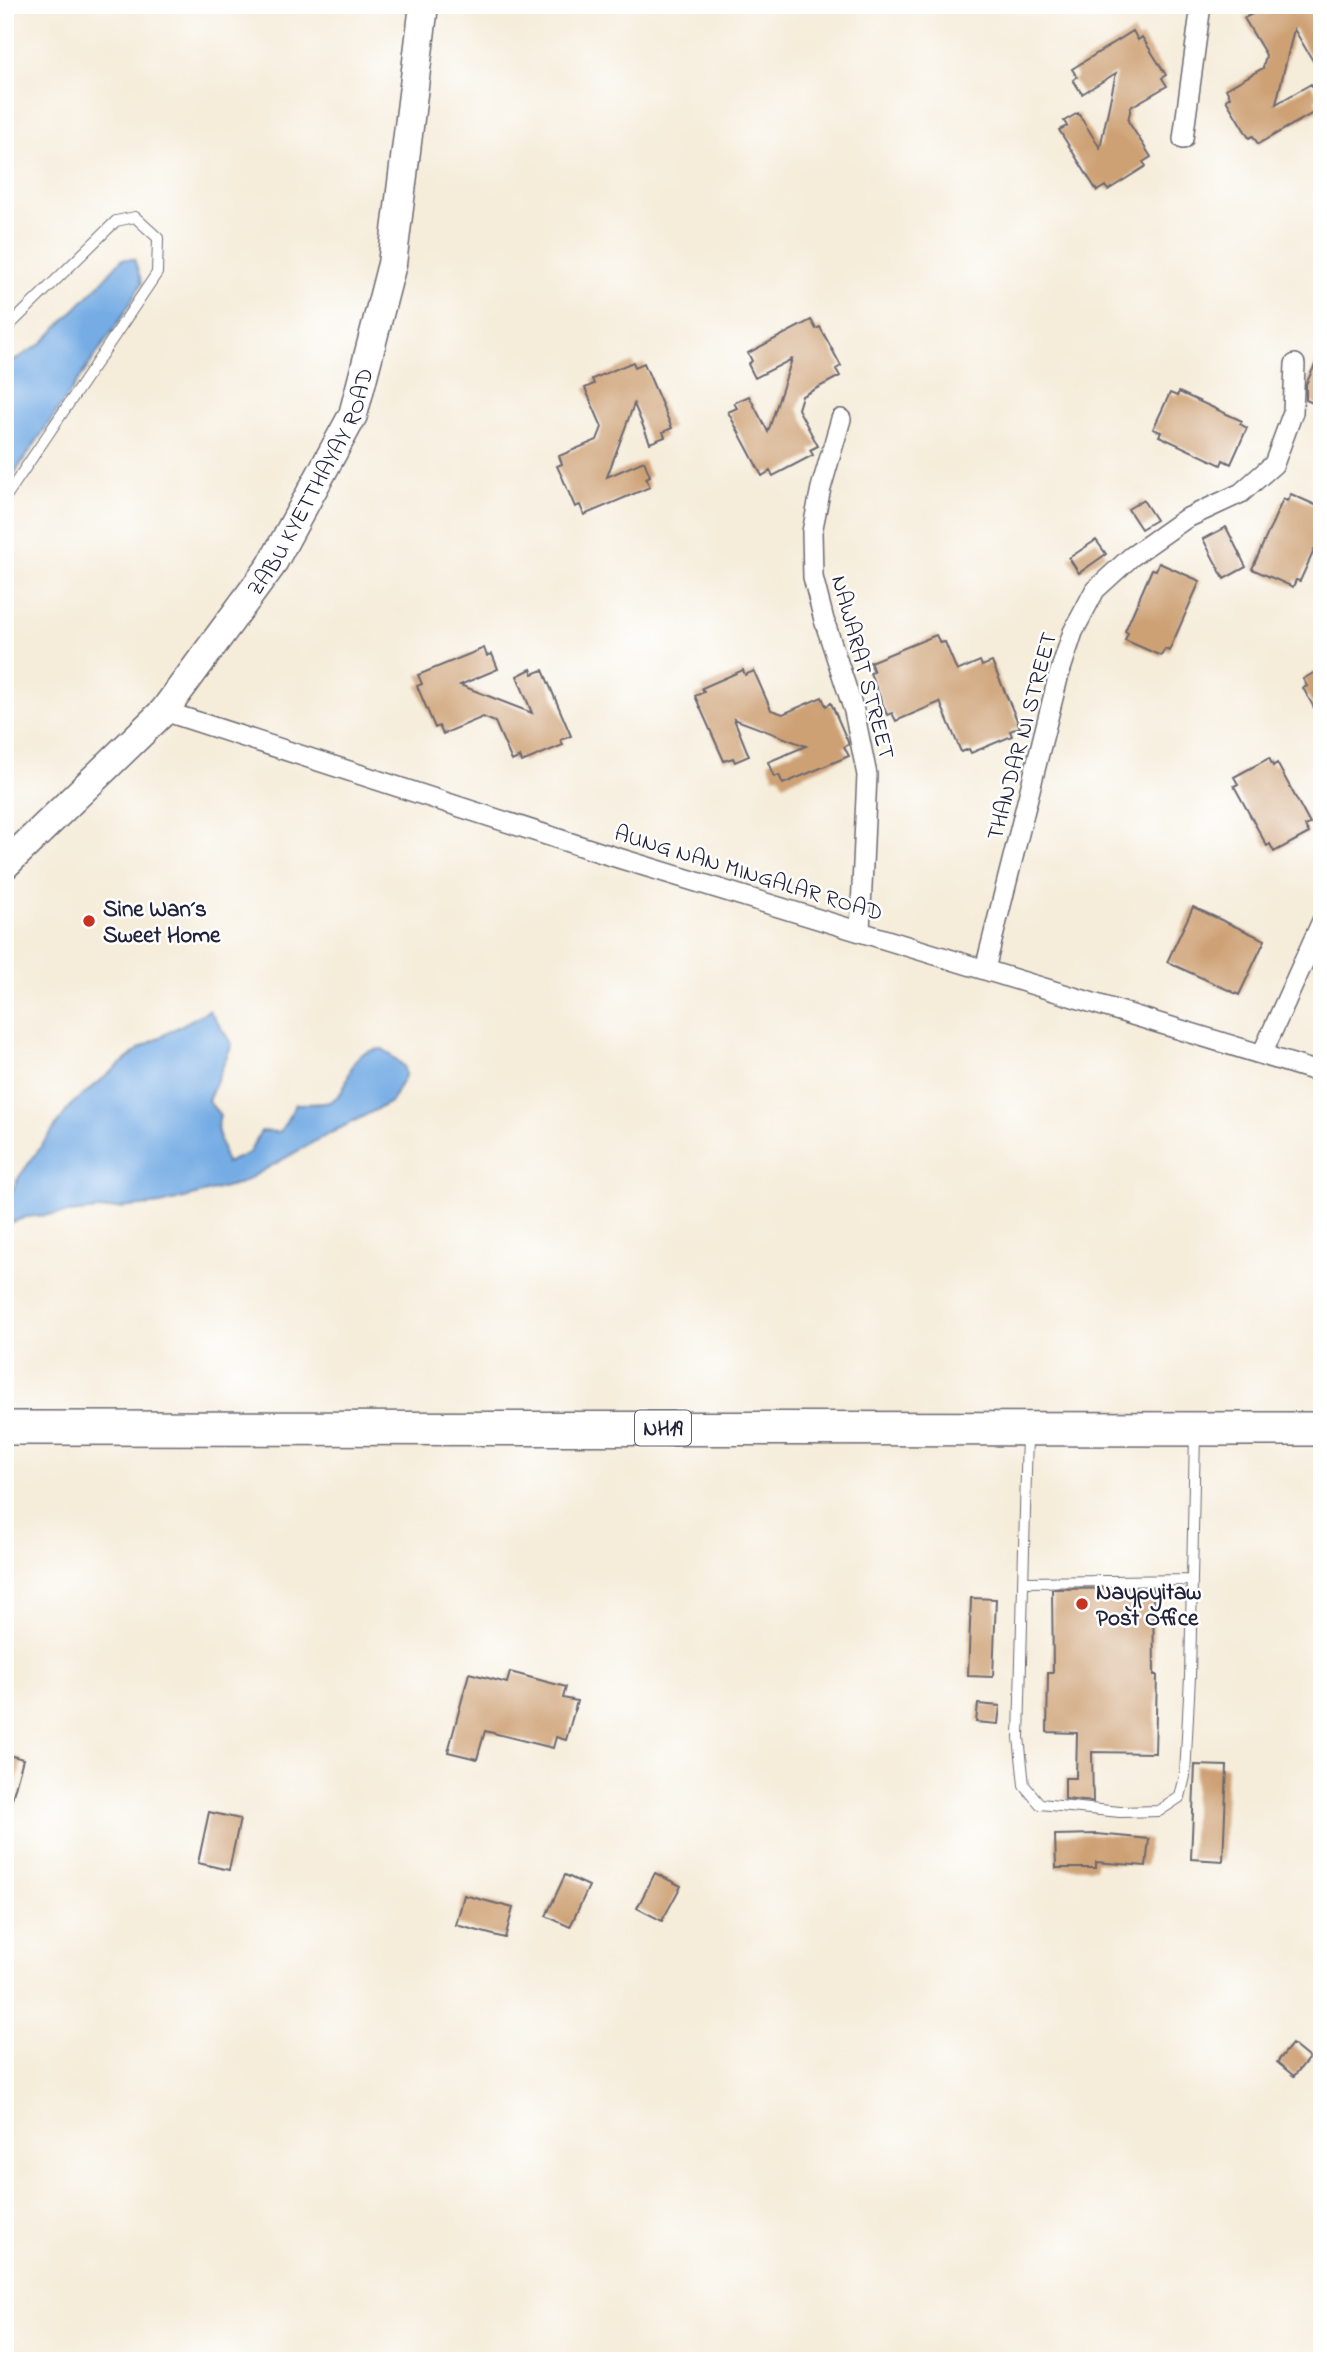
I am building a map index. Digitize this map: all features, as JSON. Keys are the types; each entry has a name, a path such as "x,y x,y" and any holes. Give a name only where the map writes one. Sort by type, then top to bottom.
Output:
{"highway":[{"name":"NH19","path":"5,1428 1322,1429"}],"main road":[{"name":"ZABU KYETTHAYAY ROAD","path":"5,865 164,711 271,566 353,415 392,264 424,5"}],"street":[{"path":"1183,139 1201,5"},
{"name":"THANDAR NI STREET","path":"985,969 1058,678 1073,632 1095,590 1131,556 1185,519 1241,493 1274,464 1293,412 1295,363"},
{"name":"NAWARAT STREET","path":"841,419 821,488 812,532 813,577 854,711 867,775 860,931"},
{"name":"AUNG NAN MINGALAR ROAD","path":"164,711 589,848 1322,1073"},
{"path":"1262,1054 1322,921"}],"lane":[{"path":"5,330 116,221 135,217 158,238 157,273 5,498"},
{"path":"1027,1429 1019,1737 1024,1785 1040,1804 1120,1812 1159,1811 1180,1797 1185,1776 1195,1429"},
{"path":"1023,1582 1192,1580"}],"water":[{"path":"122,259 134,259 142,283 122,317 5,487 5,366 41,344"},
{"path":"209,1010 232,1044 208,1101 220,1115 217,1128 226,1163 249,1153 261,1131 280,1132 296,1104 325,1103 338,1096 354,1063 359,1056 369,1051 383,1049 404,1066 405,1076 391,1102 241,1183 161,1204 26,1217 5,1225 5,1204 19,1177 71,1105 140,1048"}],"building":[{"path":"1246,5 1310,5 1322,25 1322,76 1294,29 1276,104 1311,84 1320,98 1315,100 1320,109 1258,144 1253,136 1249,138 1226,100 1230,97 1226,89 1263,68 1266,55 1244,18 1252,14"},
{"path":"1133,31 1138,40 1142,37 1166,75 1162,78 1167,86 1131,107 1128,121 1151,157 1143,162 1146,166 1108,190 1105,186 1097,191 1059,130 1067,126 1064,121 1078,113 1100,148 1116,73 1082,94 1073,80 1077,77 1072,69"},
{"path":"811,320 816,329 820,327 841,366 836,369 840,376 802,396 798,409 818,446 810,450 813,455 773,476 770,471 762,476 728,412 737,408 734,403 749,396 768,432 792,359 755,378 748,364 752,361 748,353"},
{"path":"1322,350 1322,407 1306,400 1306,384"},
{"path":"633,362 635,367 644,363 672,428 663,432 665,437 650,443 634,404 607,477 644,461 650,476 646,478 650,487 584,515 580,505 575,507 557,466 562,464 559,456 597,440 602,427 585,388 594,384 592,379"},
{"path":"1179,392 1242,421 1240,424 1247,428 1231,464 1223,460 1221,465 1159,436 1161,432 1153,429 1170,393 1177,396"},
{"path":"1291,494 1322,508 1322,533 1300,581 1296,580 1293,587 1252,569 1283,499 1287,501"},
{"path":"1143,500 1156,520 1141,529 1128,509"},
{"path":"1226,527 1246,567 1224,579 1203,539"},
{"path":"1096,540 1106,554 1079,573 1069,558"},
{"path":"1159,563 1200,581 1169,651 1165,649 1161,656 1125,640 1128,633 1125,631 1152,569 1156,570"},
{"path":"936,635 940,643 945,642 957,671 980,661 982,666 992,662 1020,727 1010,731 1012,736 971,753 969,749 961,752 940,702 896,721 892,713 887,715 870,673 874,672 870,662"},
{"path":"484,648 487,656 492,654 498,669 460,685 532,713 517,676 531,669 533,674 543,670 571,736 561,740 563,745 522,762 520,757 512,761 495,722 483,717 443,734 439,726 435,728 417,686 422,684 418,675"},
{"path":"1322,668 1322,722 1303,688 1307,686 1303,679"},
{"path":"743,670 745,675 754,671 771,710 783,714 822,697 826,706 831,703 848,742 844,747 849,756 783,784 779,775 774,777 768,762 806,746 734,719 749,756 735,762 733,758 724,761 695,696 704,692 702,688"},
{"path":"1269,758 1273,766 1277,763 1310,824 1305,826 1309,833 1274,852 1270,844 1267,846 1234,786 1238,784 1234,777"},
{"path":"1193,907 1265,940 1239,995 1167,962"},
{"path":"1153,1588 1154,1675 1157,1675 1155,1753 1092,1752 1093,1802 1065,1799 1065,1778 1076,1778 1077,1733 1047,1732 1048,1673 1053,1673 1052,1589"},
{"path":"971,1598 996,1599 993,1677 968,1676"},
{"path":"510,1672 566,1687 563,1698 577,1701 566,1740 556,1737 553,1748 485,1731 477,1759 448,1752 469,1673 507,1683"},
{"path":"978,1704 1000,1706 998,1724 976,1722"},
{"path":"5,1754 23,1759 10,1806 5,1805"},
{"path":"1195,1765 1227,1766 1223,1861 1191,1859"},
{"path":"209,1812 240,1819 229,1870 198,1863"},
{"path":"1097,1834 1149,1839 1146,1866 1096,1862 1096,1868 1056,1868 1055,1835"},
{"path":"655,1873 681,1886 662,1921 637,1908"},
{"path":"565,1875 589,1886 570,1927 546,1916"},
{"path":"464,1895 513,1908 505,1938 456,1925"},
{"path":"1292,2044 1309,2058 1294,2076 1277,2062"}],"place":[{"name":"Sine Wan´s Sweet Home","path":"89,921"},
{"name":"Naypyitaw Post Office","path":"1082,1604"}]}
